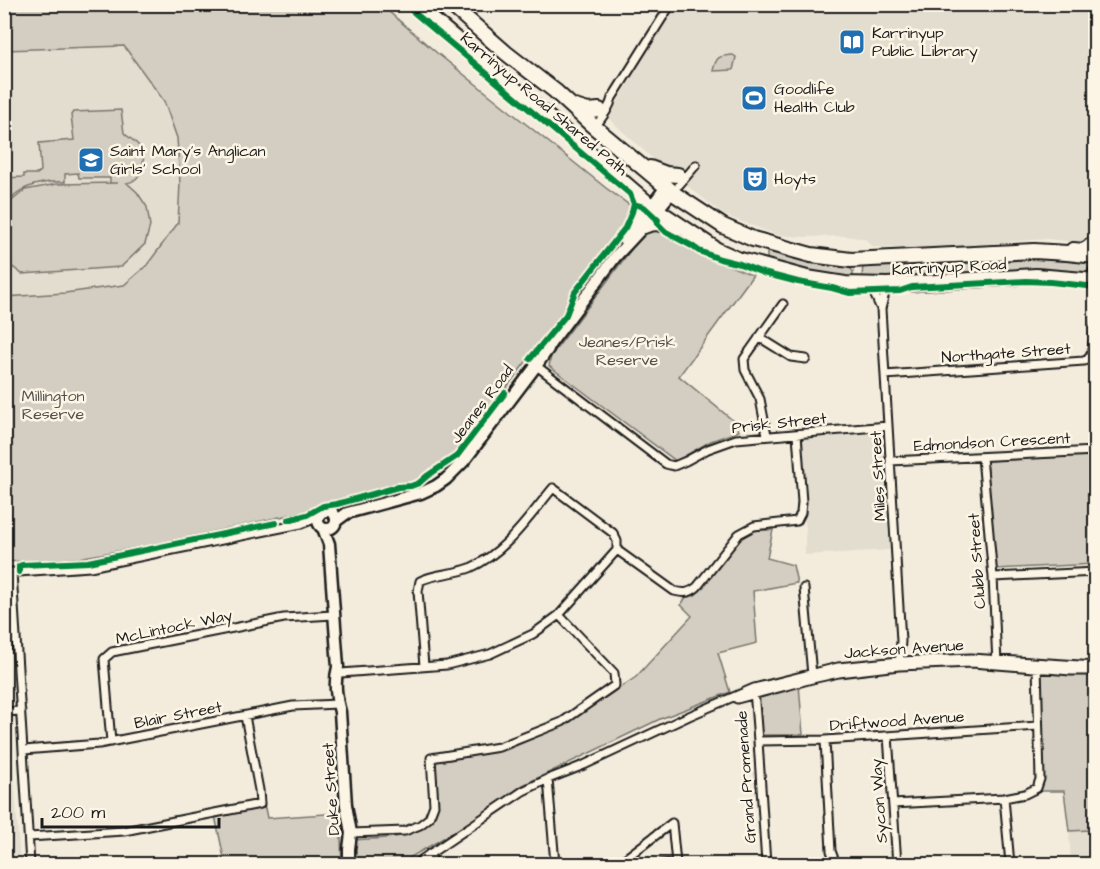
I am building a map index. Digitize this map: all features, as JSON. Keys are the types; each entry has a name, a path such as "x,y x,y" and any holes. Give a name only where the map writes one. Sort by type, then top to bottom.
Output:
{"highway":[{"name":"Karrinyup Road","path":"414,4 654,209 717,250 737,259 807,278 845,284 887,285 1036,276 1094,276"},
{"path":"450,4 592,125"},
{"path":"508,82 574,129 592,125"},
{"path":"572,107 580,107 588,111 599,110"},
{"name":"Karrinyup Road","path":"592,125 640,164 666,174 674,185 729,229 753,239 811,255 851,260 1034,251 1095,256"},
{"path":"592,125 588,136 591,146 617,170 622,181"},
{"path":"626,239 640,210 636,193"},
{"path":"644,226 653,222 657,223 685,234 703,246 717,250"},
{"path":"1036,276 1044,265 1042,257 1041,255 1023,255 1018,252 1023,248 1084,251 1095,242"},
{"path":"773,269 763,259 762,253 768,248 782,247"},
{"path":"952,255 954,266 961,276 993,275 998,278"},
{"path":"845,284 856,275 859,260"}],"main road":[{"name":"Jeanes Road","path":"616,256 626,239 674,185"},
{"name":"Jeanes Road","path":"327,522 419,488 442,476 457,461 534,364 544,347 549,344 616,256 644,226 654,209"},
{"name":"Duke Street","path":"327,522 333,615 343,703 339,708 346,805 351,833 350,864"}],"street":[{"path":"612,98 605,102 592,119 592,125 598,123 610,105 612,98 671,4"},
{"path":"674,185 696,165"},
{"name":"Miles Street","path":"870,285 881,309"},
{"name":"Miles Street","path":"887,285 881,309 903,664"},
{"path":"766,435 760,399 745,370 744,358 783,304"},
{"name":"Northgate Street","path":"885,375 1084,361 1091,356 1095,320"},
{"path":"759,337 791,357 806,359"},
{"name":"Prisk Street","path":"534,364 666,464 674,466 736,438 888,426"},
{"path":"617,550 674,591 685,594 693,591 739,534 754,526 797,521 801,513 797,434"},
{"name":"Edmondson Crescent","path":"890,460 1095,451"},
{"name":"Clubb Street","path":"982,457 993,577 997,662"},
{"path":"339,670 447,666 490,654 533,634 559,615 617,550 617,542 613,533 553,488 499,550 471,568 420,581 418,591 424,666"},
{"name":"Jeanes Road","path":"8,573 90,567 301,524 327,522"},
{"path":"993,577 1095,572"},
{"path":"8,573 24,750 30,864"},
{"path":"804,588 812,676"},
{"name":"McLintock Way","path":"111,742 104,659 112,652 284,618 333,615"},
{"path":"351,833 405,831 420,825 429,818 434,806 431,758 499,747 562,722 615,685 614,673 559,615"},
{"name":"Jackson Avenue","path":"415,864 523,791 548,779 584,765 719,703 838,667 971,658 1037,665 1095,666"},
{"path":"893,804 1004,798 1026,794 1037,788 1040,779 1037,665"},
{"name":"Jackson Avenue","path":"1037,665 1085,672 1095,671"},
{"name":"Grand Promenade","path":"754,692 766,864"},
{"name":"Blair Street","path":"24,750 111,742 293,706 339,708"},
{"path":"4,712 21,711"},
{"path":"29,837 124,831 260,804 245,716"},
{"name":"Driftwood Avenue","path":"758,741 825,740 1038,726"},
{"name":"Sycon Way","path":"888,736 897,864"},
{"path":"825,740 831,851 836,864"},
{"path":"548,779 555,864"},
{"path":"1004,798 1010,864"},
{"path":"618,864 672,823 676,863 661,864"},
{"path":"429,854 435,864"}],"shaded area":[{"path":"675,5 1095,5 1095,235 1084,241 1074,242 1048,239 938,250 873,247 865,239 846,236 777,235 724,215 651,157 608,118"},
{"name":"Saint Mary's Anglican Girls' School","path":"124,46 164,101 177,138 180,183 178,223 147,265 124,285 65,293 5,297 5,50"},
{"path":"879,433 882,439 890,550 805,555 806,528 800,439"},
{"path":"4,720 10,720 20,864 5,864"},
{"path":"1089,820 1095,820 1095,864 1071,864 1069,831 1089,830"}],"green space":[{"name":"Millington Reserve","path":"5,5 381,5 437,53 632,207 610,247 553,326 454,457 438,473 417,483 350,502 140,547 78,558 5,562 5,297 65,293 124,285 147,265 178,223 180,183 177,138 164,101 124,46 5,50"},
{"path":"733,55 736,57 733,70 713,71 715,62 719,58"},
{"path":"121,110 124,133 142,151 143,163 140,174 127,183 137,192 147,207 150,226 145,244 121,267 22,274 10,265 5,256 5,210 8,204 25,190 57,184 118,183 110,183 110,178 79,178 78,173 65,174 65,182 48,182 24,189 5,205 5,178 24,177 24,174 37,174 41,171 39,143 74,140 71,115 73,112"},
{"name":"Jeanes/Prisk Reserve","path":"651,223 700,254 753,275 679,376 736,423 739,431 711,441 676,461 549,366 551,356"},
{"path":"772,250 797,258 848,267 853,271 853,277 847,280 770,263 767,253"},
{"path":"1035,259 1092,263 1088,273 1078,275 961,274 957,264"},
{"path":"949,264 956,277 860,282 863,265"},
{"path":"1095,456 1095,564 995,569 987,461"},
{"path":"754,530 773,530 767,558 793,565 797,583 753,591 757,643 718,653 730,692 660,719 523,785 459,829 399,864 354,864 352,840 388,838 413,833 432,820 438,806 435,762 506,750 564,725 636,677 692,616 681,605 686,597 695,595 736,542"},
{"path":"1041,671 1095,675 1096,820 1089,820 1090,830 1069,831 1064,791 1041,791 1043,779"},
{"path":"799,684 803,735 759,735 757,695"},
{"path":"265,808 267,818 340,813 342,864 192,864 224,858 215,816"}],"cycle path":[{"name":"Karrinyup Road Shared Path","path":"404,4 630,194 634,204"},
{"path":"634,204 644,207 658,220 657,223 666,232 699,251 763,273 850,293 1026,281 1096,287"},
{"path":"530,359 566,315 575,292 625,228 634,204"},
{"path":"288,520 307,515 323,506 419,483 457,456 505,393"},
{"path":"19,572 19,566 22,565 88,562 276,523"}],"place":[{"name":"Karrinyup Public Library","path":"852,42"},
{"name":"Goodlife Health Club","path":"754,98"},
{"name":"Saint Mary's Anglican Girls' School","path":"91,160"},
{"name":"Hoyts","path":"755,179"}]}
